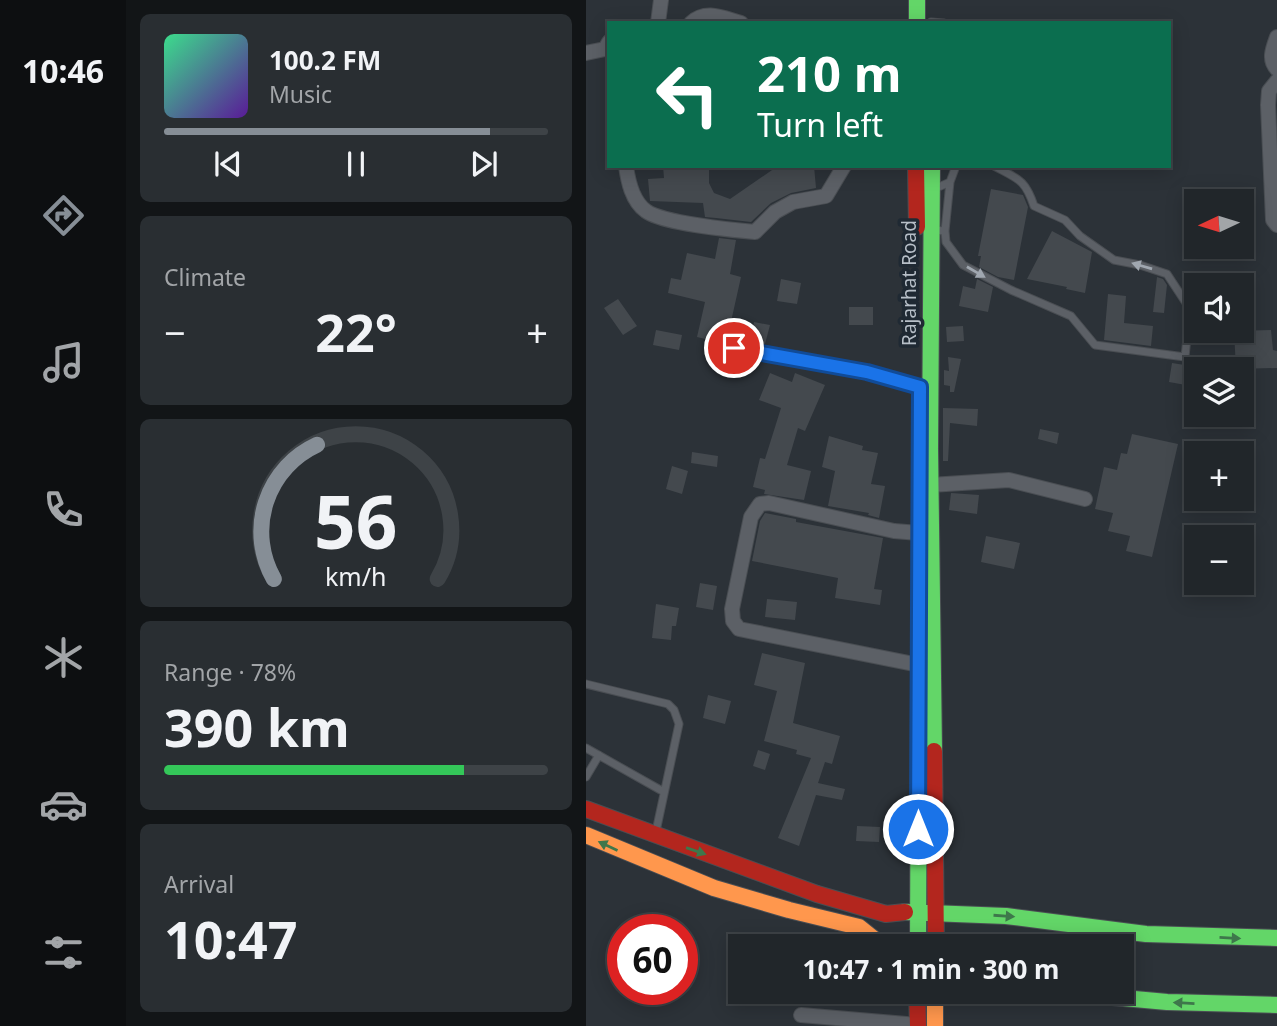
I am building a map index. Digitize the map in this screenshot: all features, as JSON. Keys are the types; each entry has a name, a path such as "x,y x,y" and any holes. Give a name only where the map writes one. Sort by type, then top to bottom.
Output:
{"main road":[{"path":"917,0 917,21"},
{"path":"931,0 931,21"},
{"name":"Rajarhat Road","path":"916,168 920,387 918,934"},
{"name":"Rajarhat Road","path":"932,168 937,231 930,485 935,934"},
{"path":"586,809 817,894 886,914 918,911 1006,916 1146,934 1277,938"},
{"path":"586,835 714,888 830,923 852,934"},
{"path":"775,906 859,926 869,934"},
{"path":"1134,1000 1277,1005"},
{"path":"917,1004 918,1026"},
{"path":"935,1004 935,1026"}],"street":[{"path":"658,21 661,0"},
{"path":"693,21 704,15 732,21"},
{"path":"1277,37 1271,55 1272,65 1277,69"},
{"path":"586,53 605,49 607,45"},
{"path":"1277,81 1269,91 1268,105 1273,220 1277,225"},
{"path":"626,168 628,184 644,210 657,216 720,229 755,232 775,212 793,202 826,196 843,168"},
{"path":"734,348 867,372 920,387"},
{"path":"930,485 1009,480 1085,499"},
{"path":"919,533 894,531 769,503 760,505 751,517 732,609 733,621 739,629 919,665"},
{"path":"801,1015 918,1026"}],"lane":[{"path":"955,168 937,231 963,265 1071,316 1095,345 1185,357 1190,309 1166,274 1114,260 1080,236 1065,220 1034,206 1027,187 997,168"},
{"path":"932,190 951,182"},
{"path":"586,684 668,704 675,710 679,724 655,836"},
{"path":"586,748 664,792"},
{"path":"586,777 599,755"}],"building":[{"path":"663,168 709,168 709,183 714,193 730,199 775,168 814,168 816,188 791,193 771,203 751,222 705,217 703,203 650,201 648,179 664,178"},
{"path":"991,189 1023,195 1028,207 1014,280 998,277 979,267 981,256 978,256"},
{"path":"1052,231 1092,252 1085,293 1027,279"},
{"path":"719,238 736,240 730,274 741,277 726,344 697,337 705,302 668,293 671,278 681,280 687,253 715,259"},
{"path":"1157,277 1163,279 1167,285 1164,313 1153,312"},
{"path":"781,279 801,283 797,304 777,301"},
{"path":"977,279 993,287 988,312 959,306 963,286 975,289"},
{"path":"1108,294 1126,296 1124,323 1153,326 1151,346 1104,340"},
{"path":"618,299 637,326 623,335 604,308"},
{"path":"849,307 873,307 873,325 849,325"},
{"path":"754,322 770,325 765,344 750,341"},
{"path":"963,326 964,341 947,342 946,327"},
{"path":"656,330 682,335 679,350 653,345"},
{"path":"1254,330 1271,330 1273,350 1277,351 1277,368 1254,369 1254,357 1235,357 1235,343 1254,343"},
{"path":"948,357 961,359 954,392 950,392 950,386 944,385 944,370 949,371"},
{"path":"1172,363 1184,365 1184,385 1169,382"},
{"path":"770,373 792,382 795,373 825,385 805,431 798,428 787,465 811,471 804,500 764,494 765,490 753,487 760,458 765,459 781,408 759,400"},
{"path":"943,408 978,409 977,426 950,423 948,461 943,461"},
{"path":"1040,429 1059,433 1057,444 1038,439"},
{"path":"1132,434 1178,444 1152,557 1126,551 1130,536 1108,531 1113,513 1095,509 1104,467 1117,470 1121,453 1127,454"},
{"path":"829,436 863,446 862,450 878,453 871,484 885,486 879,518 868,515 869,513 828,506 835,471 822,467"},
{"path":"692,452 718,456 717,467 691,463"},
{"path":"672,466 688,471 682,494 666,489"},
{"path":"951,493 979,495 977,514 949,510"},
{"path":"765,513 796,519 796,522 883,538 874,589 882,590 880,605 835,598 838,578 752,561 760,521"},
{"path":"986,536 1020,543 1014,569 981,562"},
{"path":"700,583 717,586 713,610 696,607"},
{"path":"767,599 797,602 795,620 765,617"},
{"path":"656,604 679,608 676,626 672,626 671,640 652,638"},
{"path":"762,653 805,663 793,723 840,736 832,764 825,762 818,783 845,789 842,800 816,795 799,846 778,838 811,758 796,754 797,750 764,741 777,691 754,685"},
{"path":"708,695 731,701 725,724 703,718"},
{"path":"758,750 770,754 765,770 753,766"},
{"path":"857,826 880,827 879,842 856,841"}],"traffic: fast":[{"path":"917,0 917,21"},
{"path":"932,168 930,449 934,751"},
{"path":"918,934 919,686"},
{"path":"905,912 1006,916 1146,934 1277,938"},
{"path":"1134,999 1277,1005"}],"traffic: slow":[{"path":"586,835 714,888 859,927 868,934"},
{"path":"935,1004 935,1026"}],"traffic: jam":[{"path":"916,168 917,227"},
{"path":"934,751 936,934"},
{"path":"586,809 817,894 886,914 905,912"},
{"path":"917,1004 918,1026"}],"route":[{"path":"734,348 867,372 920,387 918,829"}]}
